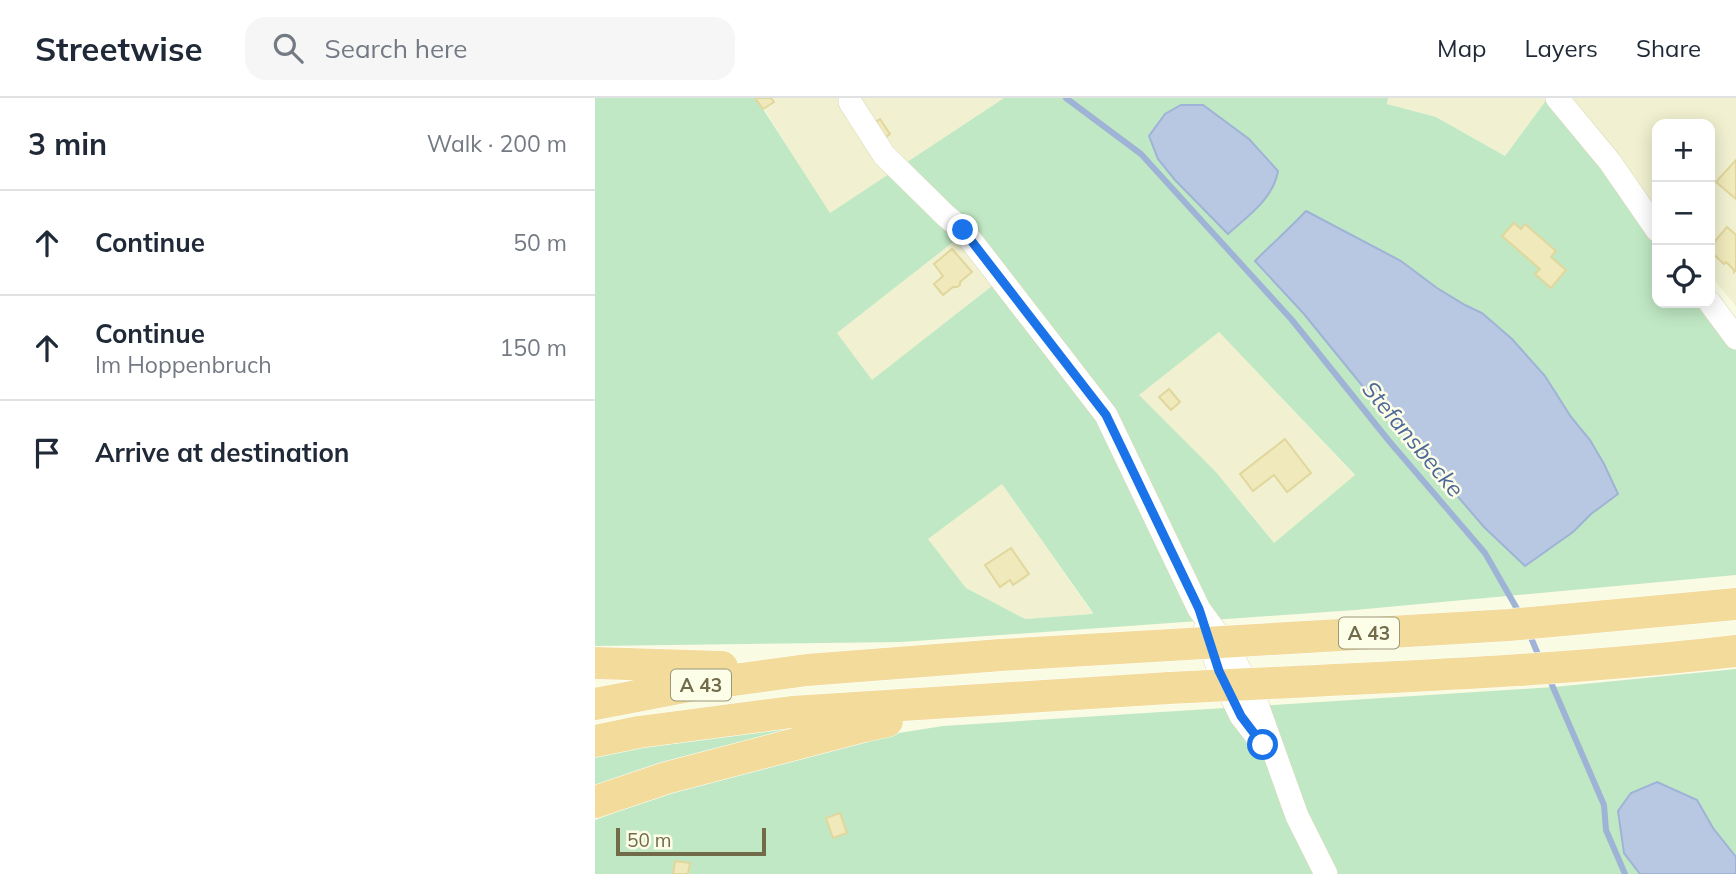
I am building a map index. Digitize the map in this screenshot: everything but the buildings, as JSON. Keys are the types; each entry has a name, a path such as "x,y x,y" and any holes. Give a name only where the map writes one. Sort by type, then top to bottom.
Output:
{"highway":[{"name":"A 43","path":"595,704 807,670 1001,655 1509,625 1736,604"},
{"name":"A 43","path":"595,741 639,732 792,712 1507,671 1736,651"},
{"path":"595,663 807,670"},
{"path":"595,802 666,778 864,726 1005,698"}],"street":[{"path":"1557,98 1610,162 1652,223"},
{"path":"850,102 884,155 963,230 1106,415 1199,609 1227,647 1254,696 1297,816 1326,874"},
{"path":"1714,308 1736,338"}],"shaded area":[{"path":"595,98 755,98 830,213 1004,98 1388,98 1387,104 1436,117 1505,156 1547,99 1554,103 1652,236 1652,308 1707,308 1736,330 1736,575 1355,610 901,642 595,646","holes":["1203,105 1249,139 1278,171 1228,234 1158,159","1306,211 1401,261 1437,288 1482,313 1512,339 1545,376 1571,417 1590,440 1618,493 1573,532 1525,566 1484,527 1440,476 1409,434 1369,394 1304,314 1256,262","961,236 997,282 872,380 837,333","1219,332 1355,475 1274,543 1216,472 1139,395","1002,484 1093,613 1025,619 966,588 928,539"]},
{"path":"755,98 1004,98 829,214"},
{"path":"1388,98 1547,99 1505,156 1436,117 1387,104"},
{"path":"1568,98 1736,98 1736,306 1715,281 1715,119 1652,119 1652,206"},
{"path":"961,236 998,281 872,381 837,333"},
{"path":"1219,332 1355,476 1274,543 1216,472 1138,395"},
{"path":"1002,484 1093,614 1025,619 966,588 928,539"},
{"path":"1736,669 1736,857 1713,828 1697,800 1657,782 1624,853 1640,874 595,874 595,820 691,782 829,744 943,726 1554,687"},
{"path":"835,722 595,788 595,754 652,741"}],"water":[{"path":"1181,105 1203,105 1249,139 1278,171 1266,198 1228,234 1158,159 1149,136 1165,114"},
{"path":"1306,211 1401,261 1437,288 1482,313 1512,339 1545,376 1571,417 1590,440 1618,494 1591,514 1573,532 1525,566 1484,527 1440,476 1409,434 1369,394 1304,314 1255,261"},
{"path":"1657,782 1697,800 1713,828 1736,857 1736,874 1640,874 1624,853 1618,811 1631,793"}],"waterway":[{"name":"Stefansbecke","path":"1066,98 1141,154 1292,320 1389,441 1485,553 1520,614"},
{"name":"Stefansbecke","path":"1529,633 1540,659"},
{"name":"Stefansbecke","path":"1549,678 1604,805 1606,830 1625,874"}],"route":[{"path":"963,230 1106,415 1199,609 1219,671 1241,716 1263,745"}]}
